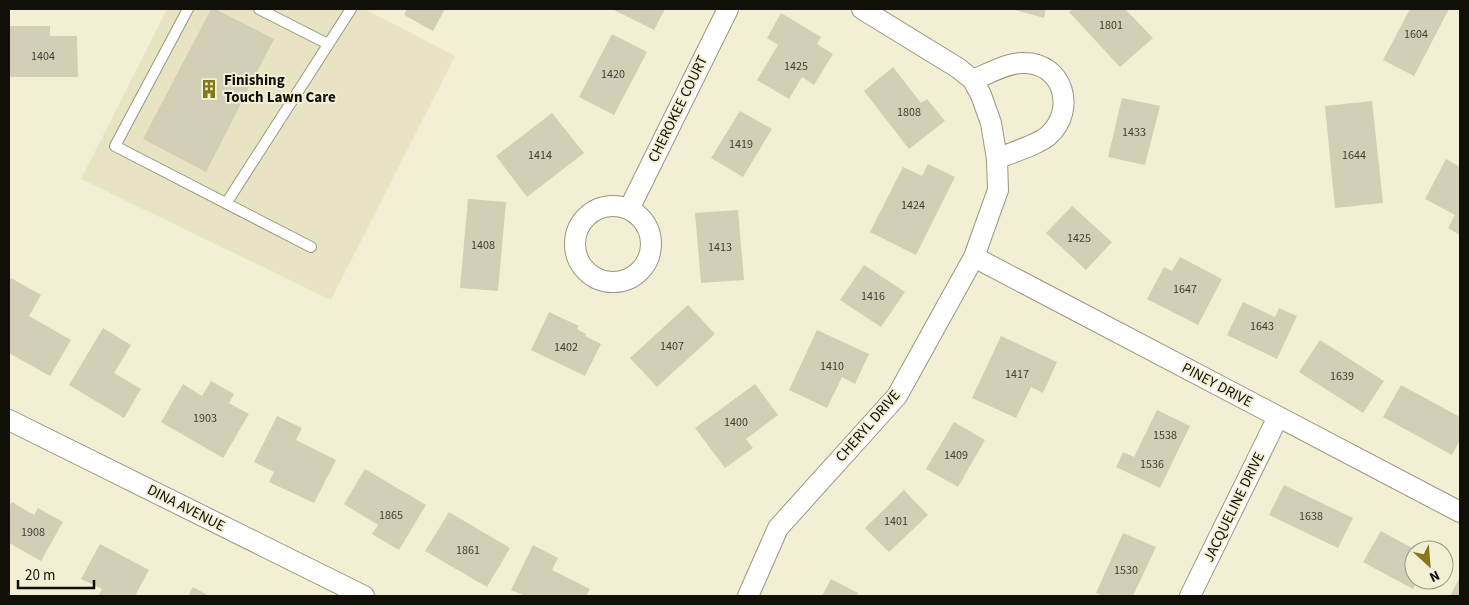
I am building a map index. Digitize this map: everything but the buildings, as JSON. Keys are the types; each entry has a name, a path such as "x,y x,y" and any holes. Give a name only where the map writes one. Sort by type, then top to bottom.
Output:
{"street":[{"name":"CHEROKEE COURT","path":"629,209 728,9"},
{"path":"862,9 958,68 973,80 981,95 991,124 997,159 1047,137 1058,126 1064,111 1063,92 1056,78 1040,66 1023,62 973,80"},
{"name":"CHERYL DRIVE","path":"748,596 778,528 897,396 974,257 998,190 997,159"},
{"name":"PINEY DRIVE","path":"974,257 1460,512"},
{"name":"JACQUELINE DRIVE","path":"1190,596 1278,417"},
{"name":"DINA AVENUE","path":"9,420 364,596"}],"lane":[{"path":"188,9 115,146 227,202 311,247"},
{"path":"259,9 328,44"},
{"path":"227,202 351,9"}],"shaded area":[{"path":"167,9 365,9 455,56 331,300 81,179"}],"place":[{"name":"Finishing Touch Lawn Care","path":"209,89"}]}
